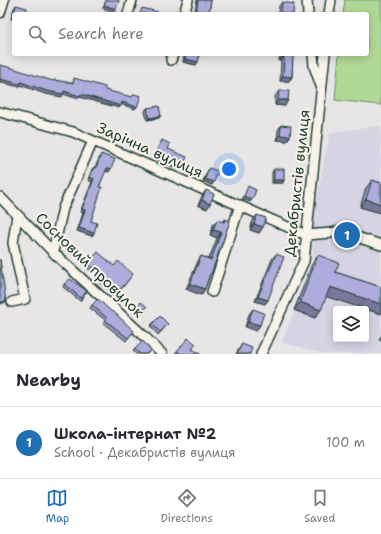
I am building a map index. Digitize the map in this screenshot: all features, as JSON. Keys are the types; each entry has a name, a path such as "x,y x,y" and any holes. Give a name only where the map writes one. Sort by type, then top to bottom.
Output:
{"street":[{"path":"0,13 4,0"},
{"path":"129,12 132,0"},
{"path":"185,12 188,0"},
{"path":"307,0 308,12"},
{"path":"329,12 331,0"},
{"path":"313,56 314,66 322,89"},
{"name":"Декабристів вулиця","path":"261,354 304,261 325,56"},
{"name":"Зарічна вулиця","path":"0,112 73,132 306,235"},
{"path":"53,252 63,208 93,141"},
{"name":"Сосновий провулок","path":"0,196 53,252 162,354"},
{"path":"212,292 240,205"},
{"path":"12,302 25,299 13,243 17,215"},
{"path":"306,235 339,231 381,245"}],"shaded area":[{"path":"381,126 381,354 323,354 282,342 312,264 315,206 330,132"}],"green space":[{"path":"345,0 381,0 381,105 335,100 339,56 369,56 369,12 343,12"}],"building":[{"path":"106,0 119,0 116,9 104,5"},
{"path":"198,0 211,0 209,12 196,12"},
{"path":"282,2 294,4 293,12 281,12"},
{"path":"16,5 27,8 26,12 14,12"},
{"path":"142,8 158,12 141,12"},
{"path":"186,56 200,56 198,62 185,59"},
{"path":"293,56 292,77 283,76 284,57 282,57"},
{"path":"0,65 53,81 73,83 74,78 105,87 105,90 132,97 134,94 141,96 137,107 122,102 121,106 81,94 80,96 64,91 63,94 47,91 21,82 20,84 0,79"},
{"path":"279,91 289,91 288,100 278,100"},
{"path":"159,106 161,116 149,118 147,108"},
{"path":"281,125 291,126 290,136 280,135"},
{"path":"162,140 170,144 168,149 187,157 182,168 154,156"},
{"path":"101,154 115,159 111,169 107,168 99,187 102,187 91,221 97,223 94,233 79,228 85,210 82,209 94,179 89,177 94,167 96,168"},
{"path":"209,168 218,171 214,182 205,179"},
{"path":"274,169 284,169 284,180 274,180"},
{"path":"372,180 381,183 381,204 366,199"},
{"path":"248,186 256,190 252,200 244,196"},
{"path":"206,190 214,194 210,204 202,200"},
{"path":"257,215 266,218 263,227 254,224"},
{"path":"225,219 230,221 205,289 190,284 201,256 211,260 221,232 213,230 217,220 224,222"},
{"path":"98,252 114,266 118,261 133,274 117,294 102,281 104,279 88,264"},
{"path":"276,254 284,257 268,300 258,297"},
{"path":"318,255 339,263 335,272 381,287 381,304 330,287 321,310 300,302"},
{"path":"0,259 6,301 0,302"},
{"path":"70,279 87,291 81,298 64,284"},
{"path":"98,299 134,331 128,338 105,320 107,318 92,305"},
{"path":"141,302 147,307 141,314 135,309"},
{"path":"253,309 264,313 260,325 248,322"},
{"path":"160,316 168,324 160,332 152,324"},
{"path":"188,338 196,344 192,349 200,354 181,354 177,351"},
{"path":"143,341 151,350 146,354 140,354 135,349"},
{"path":"242,344 252,348 250,354 237,354"}],"place":[{"name":"Школа-інтернат №2","path":"347,235"}]}
